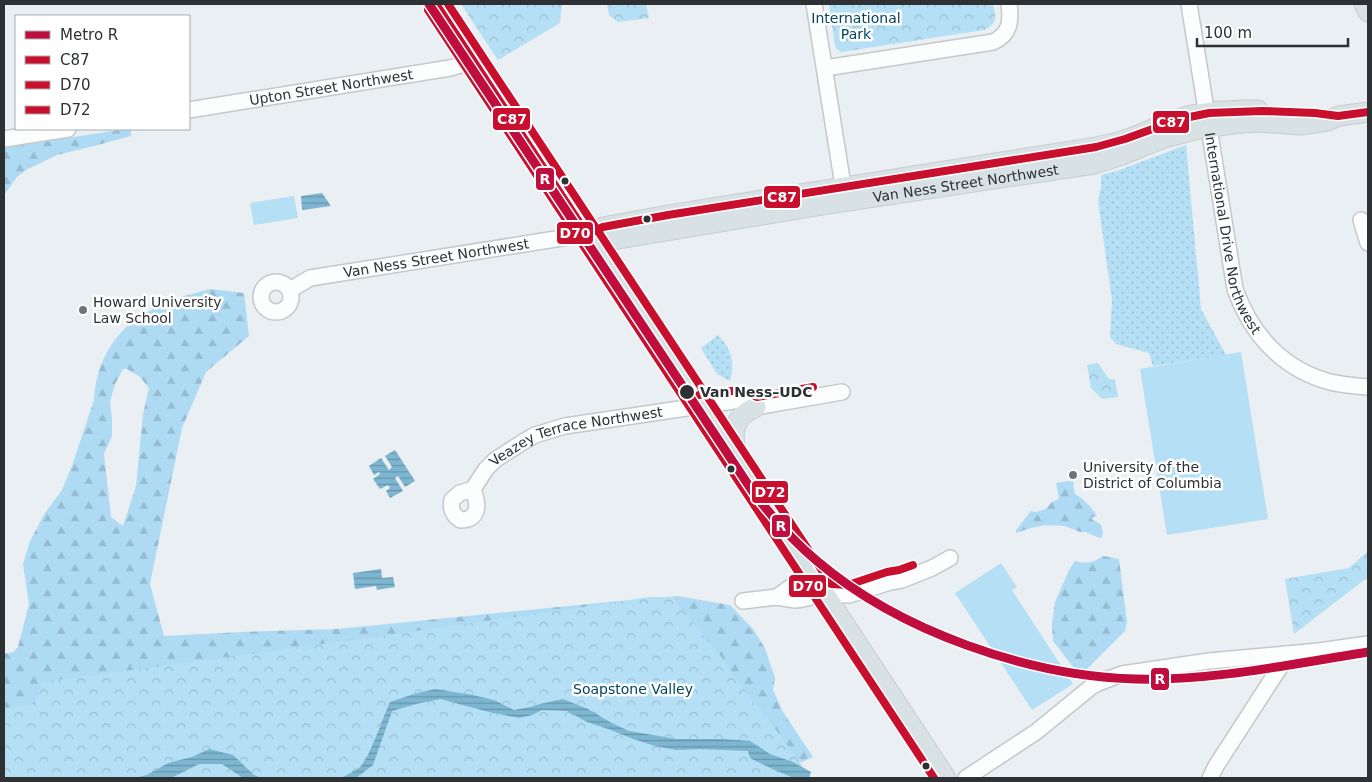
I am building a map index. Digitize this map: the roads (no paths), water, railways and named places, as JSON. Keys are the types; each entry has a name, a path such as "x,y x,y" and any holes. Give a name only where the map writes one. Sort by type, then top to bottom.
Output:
{"main road":[{"path":"436,4 946,778"},
{"path":"1364,4 1368,12"},
{"name":"Van Ness Street Northwest","path":"587,234 612,240 1113,144 1182,118 1207,120 1232,110 1318,113 1339,116 1368,112"},
{"path":"737,462 734,438 735,427 742,414 756,407"}],"street":[{"path":"814,4 845,194"},
{"path":"825,68 993,42 1002,36 1010,24 1009,4"},
{"name":"International Drive Northwest","path":"1190,4 1234,289 1255,331 1269,347 1294,367 1324,380 1368,387"},
{"name":"Upton Street Northwest","path":"190,110 450,68 464,64 472,59"},
{"path":"4,139 62,130"},
{"path":"1361,220 1368,243"},
{"name":"Van Ness Street Northwest","path":"290,290 310,278 587,234"},
{"name":"Veazey Terrace Northwest","path":"472,489 494,460 535,435 565,426 740,400 756,407 842,392"},
{"path":"743,601 777,597 795,600 825,594 849,595 902,580 932,568 950,558"},
{"path":"966,778 1036,732 1085,691 1098,683 1122,674 1250,656 1319,652 1368,644"},
{"path":"1210,778 1273,679 1285,654"}],"metro line":[{"name":"R","path":"429,4 753,492 775,520 800,545 817,561 850,586 886,609 925,628 967,645 1009,659 1094,676 1135,679 1193,677 1252,671 1368,652"}],"place":[{"name":"Howard University Law School","path":"83,310"},
{"name":"Van Ness–UDC","path":"687,392"},
{"name":"University of the District of Columbia","path":"1073,475"}],"park label":[{"name":"International Park","path":"856,26"},
{"name":"Soapstone Valley","path":"633,689"}]}
